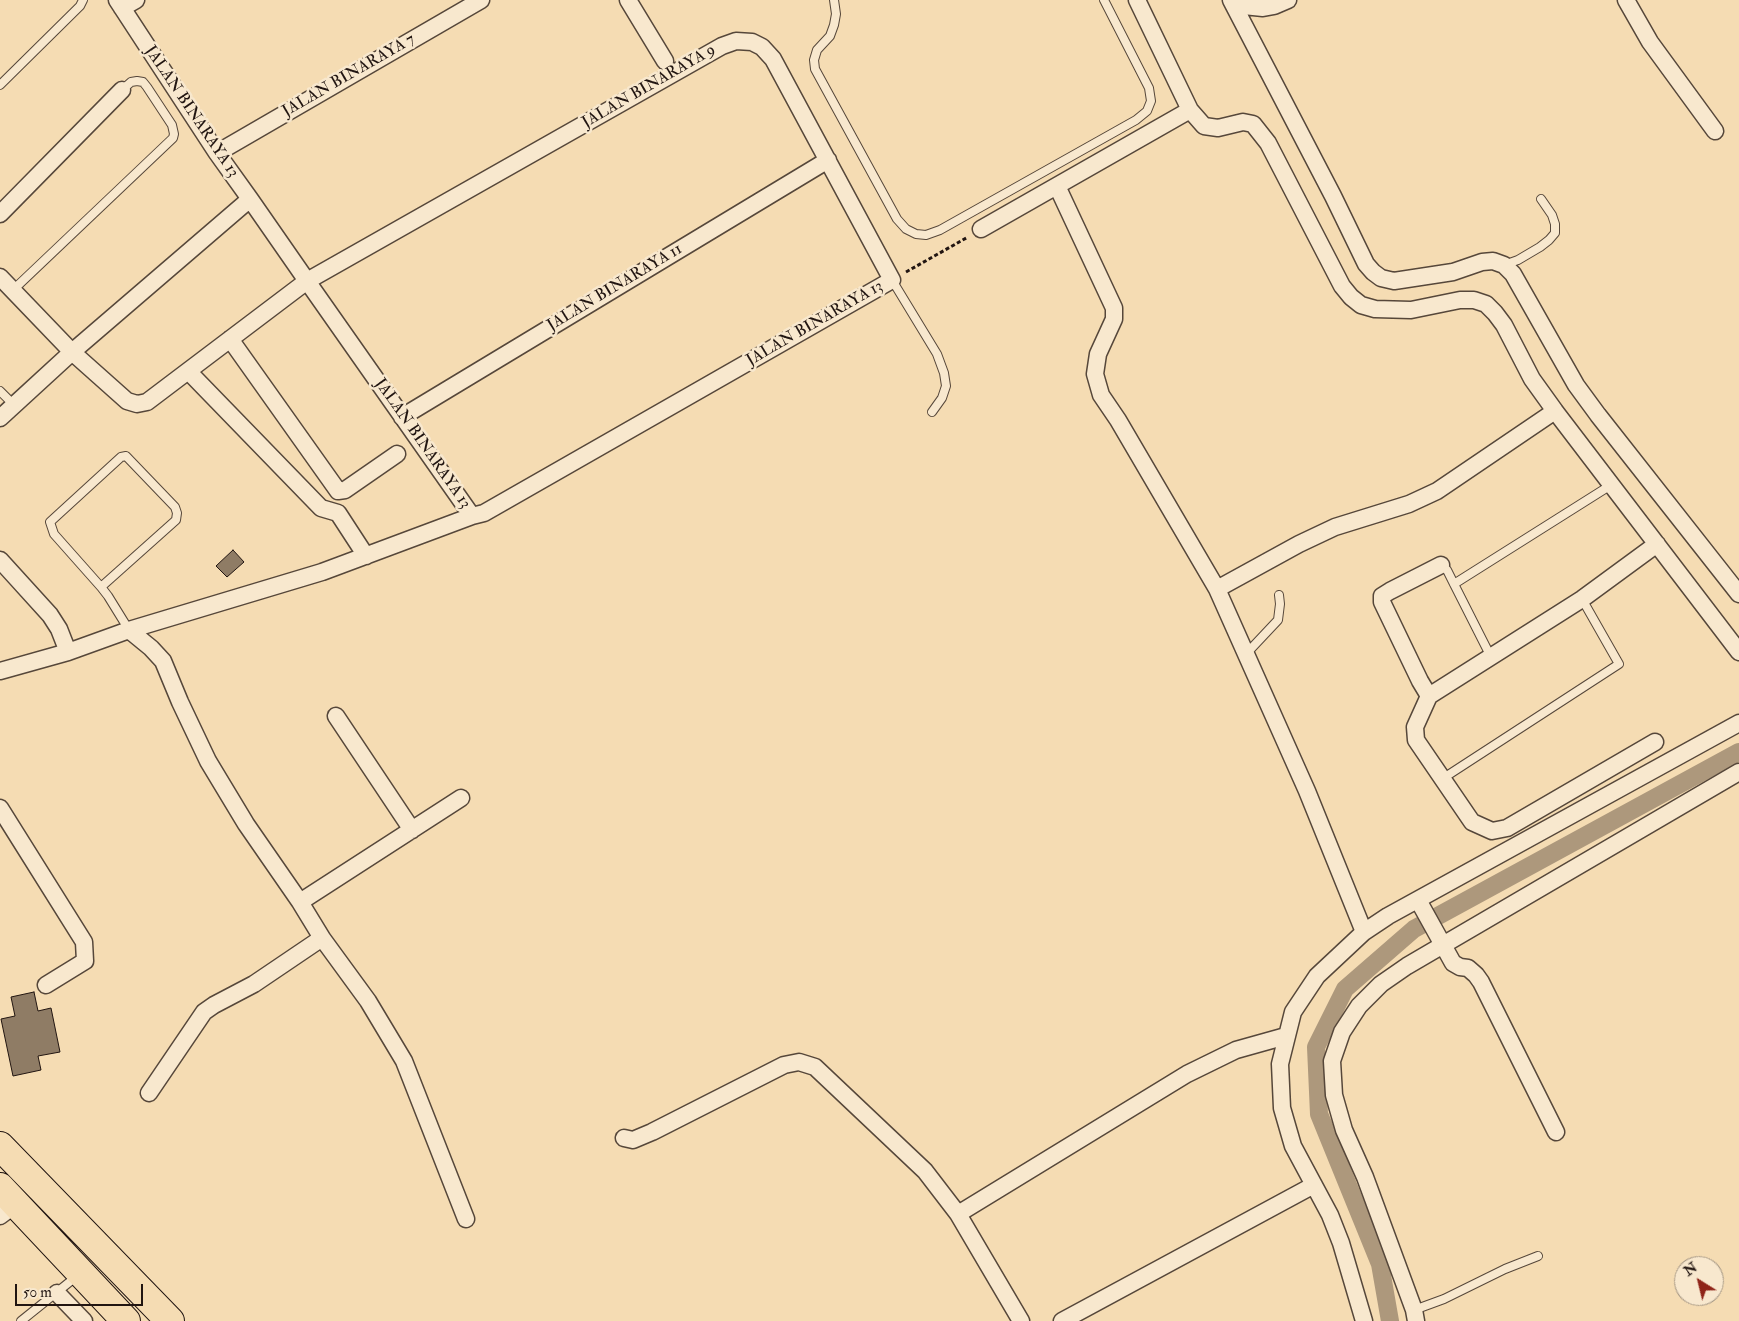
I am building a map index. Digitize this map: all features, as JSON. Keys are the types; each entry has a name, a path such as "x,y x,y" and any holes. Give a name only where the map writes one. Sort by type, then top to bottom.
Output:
{"highway":[{"path":"0,1146 170,1321"},
{"path":"5,1202 80,1273 126,1321"}],"street":[{"name":"JALAN BINARAYA 7","path":"217,153 481,0"},
{"path":"628,0 665,61"},
{"path":"1137,0 1190,110 1204,126 1218,128 1243,122 1253,124 1257,128 1268,143 1342,286 1361,306 1376,310 1411,310 1460,300 1474,300 1486,304 1495,313 1504,325 1532,379 1739,652"},
{"path":"1233,2 1263,8 1288,0"},
{"path":"1626,0 1650,42 1715,130"},
{"path":"1233,2 1366,264 1381,278 1394,281 1453,272 1482,262 1493,261 1504,265 1513,274 1576,385 1739,594"},
{"name":"JALAN BINARAYA 13","path":"125,3 217,153 472,516 484,513 892,280"},
{"name":"JALAN BINARAYA 9","path":"0,277 72,352 127,401 137,404 146,402 307,281 722,46 736,41 752,42 762,47 773,59 892,280"},
{"path":"0,214 122,90"},
{"path":"981,229 1190,110"},
{"name":"JALAN BINARAYA 11","path":"402,417 828,160"},
{"path":"1057,186 1114,308 1114,319 1098,354 1095,374 1101,394 1217,589 1307,791 1364,932"},
{"path":"0,418 195,244 250,199"},
{"path":"230,340 338,491 338,513 366,556"},
{"path":"188,371 321,508 338,513"},
{"path":"1217,589 1299,544 1335,527 1410,504 1437,491 1555,410"},
{"path":"338,491 345,490 397,454"},
{"path":"0,671 68,652 129,630 322,572 472,516"},
{"path":"1655,742 1507,828 1492,832 1472,822 1416,740 1415,728 1429,696 1582,599 1657,544"},
{"path":"0,560 50,615 59,629 68,652"},
{"path":"1429,696 1382,602 1382,596 1390,590 1441,565"},
{"path":"129,630 151,648 163,661 208,761 246,824 300,902 322,938 368,1001 404,1061 466,1219"},
{"path":"336,716 412,830"},
{"path":"1364,1321 1341,1243 1330,1216 1293,1146 1282,1108 1280,1064 1293,1012 1317,976 1364,932 1388,916 1420,903 1739,723"},
{"path":"1415,1316 1365,1177 1344,1130 1334,1095 1332,1061 1342,1032 1359,1006 1381,984 1441,942 1739,772"},
{"path":"300,902 461,798"},
{"path":"0,808 84,942 85,961 46,985"},
{"path":"1420,903 1453,963 1460,967 1468,968 1481,982 1556,1132"},
{"path":"149,1093 204,1012 214,1004 254,984 322,938"},
{"path":"958,1214 1187,1074 1236,1050 1286,1036"},
{"path":"624,1138 633,1140 652,1132 784,1065 800,1062 815,1068 925,1172 958,1214 1021,1321"},
{"path":"1062,1321 1314,1185"},
{"path":"57,1293 84,1321"}],"lane":[{"path":"0,85 80,6 83,0"},
{"path":"834,0 836,14 834,25 830,36 817,50 814,60 815,69 897,219 916,234 926,235 948,226 1136,120 1147,111 1152,101 1149,88 1104,0"},
{"path":"13,290 173,138 172,125 143,82 131,82 122,90"},
{"path":"1504,265 1518,260 1540,247 1555,233 1552,215 1541,199"},
{"path":"892,280 937,354 944,373 946,386 942,398 932,412"},
{"path":"0,390 14,405"},
{"path":"101,587 176,520 177,513 175,507 126,456 121,457 50,522 54,534 101,587 129,630"},
{"path":"1454,584 1612,484"},
{"path":"1441,565 1447,570 1491,657"},
{"path":"1246,654 1278,620 1279,595"},
{"path":"1442,779 1619,664 1582,599"},
{"path":"1415,1316 1489,1277 1538,1256"},
{"path":"21,1321 80,1273"}],"path":[{"path":"892,280 981,229"}],"building":[{"path":"233,550 244,562 227,577 216,566"},
{"path":"34,992 38,1011 51,1008 60,1052 38,1056 41,1070 13,1076 1,1019 15,1016 11,997"}],"waterway":[{"path":"1390,1321 1380,1264 1319,1114 1316,1047 1345,989 1414,929 1739,752"}]}
